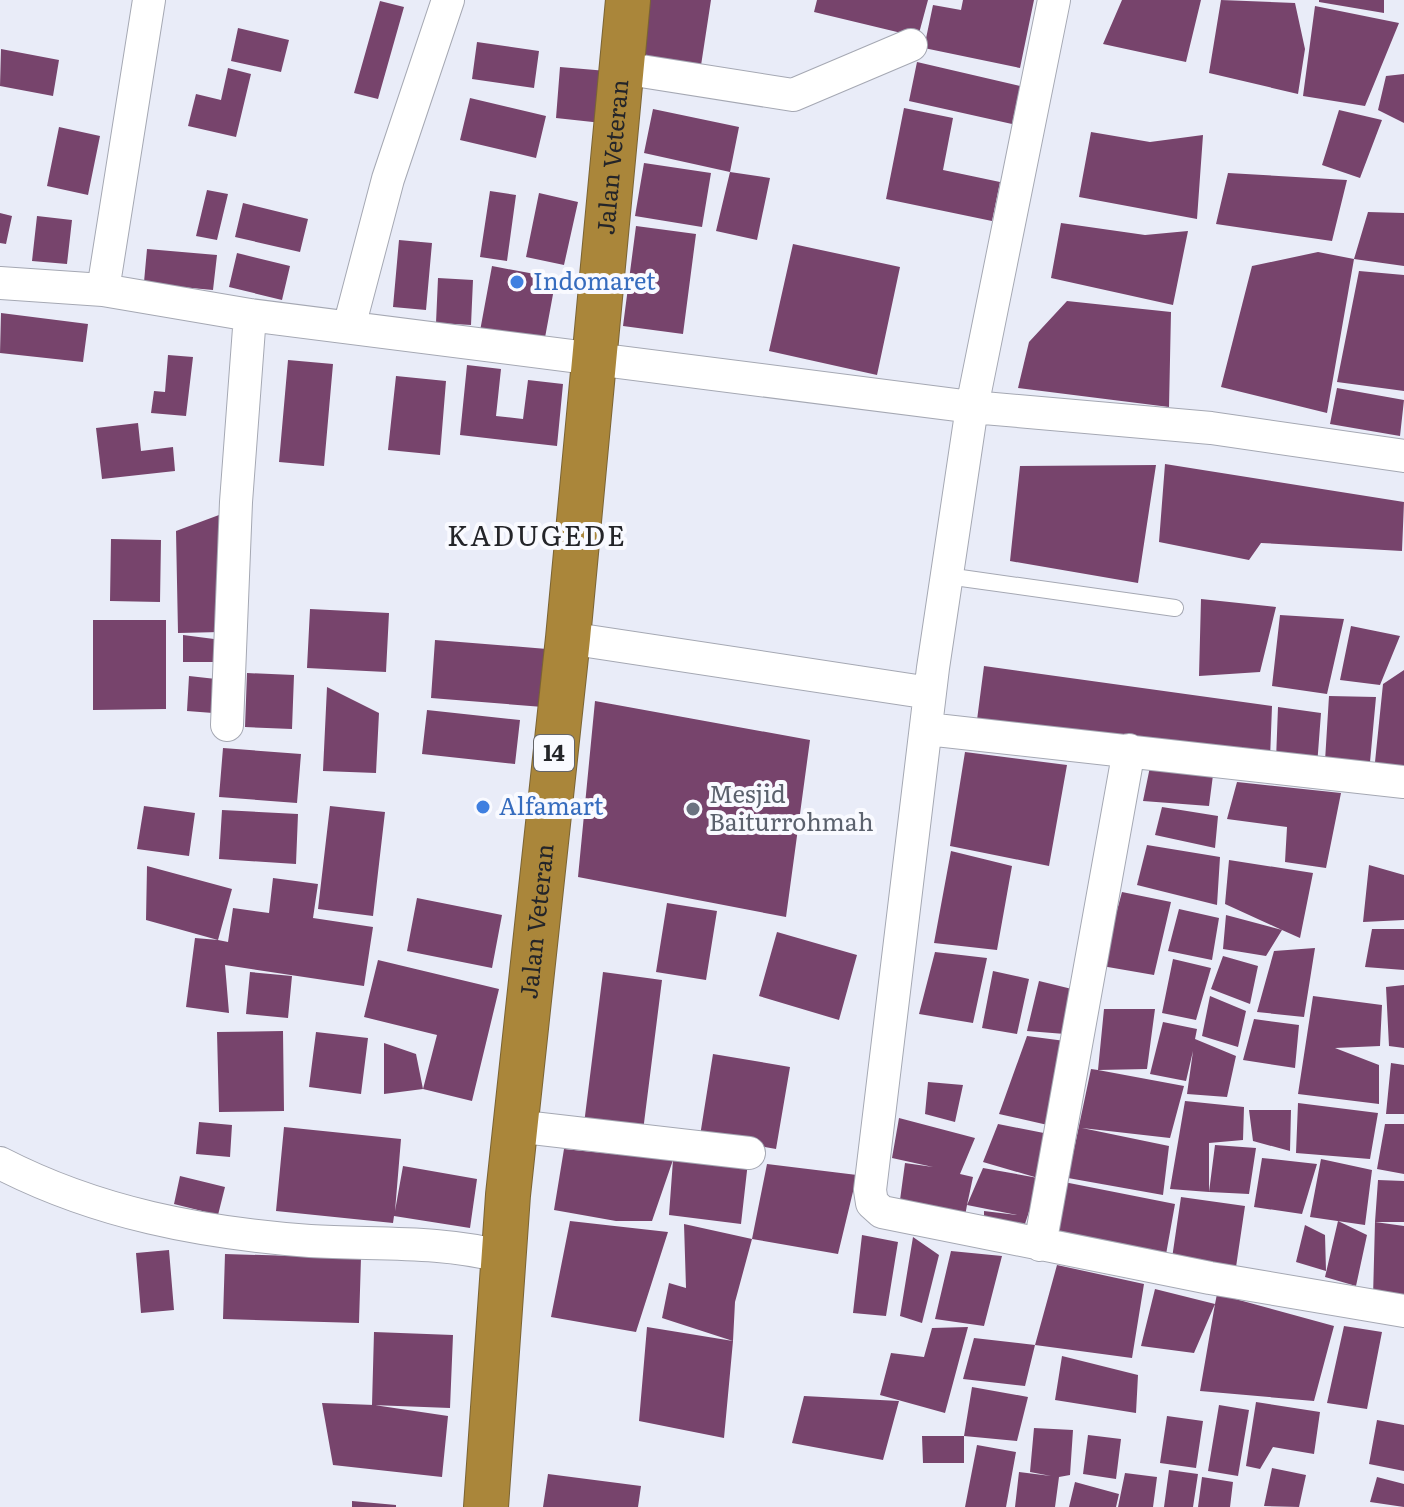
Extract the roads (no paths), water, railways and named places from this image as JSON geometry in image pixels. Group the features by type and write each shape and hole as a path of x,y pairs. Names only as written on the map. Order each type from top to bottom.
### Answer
{"highway":[{"name":"Jalan Veteran","path":"486,1507 515,1126 568,638 628,0"}],"street":[{"path":"103,290 149,0"},
{"path":"349,327 388,179 448,0"},
{"path":"1054,0 972,407 930,693 870,1190 872,1203 882,1212 1040,1245 1404,1311"},
{"path":"622,68 733,88 793,95 911,45"},
{"path":"0,283 103,290 250,315 972,407 1211,428 1404,456"},
{"path":"227,725 236,502 250,315"},
{"path":"568,638 930,693"},
{"path":"927,729 1404,782"},
{"path":"1040,1245 1129,750"},
{"path":"515,1126 749,1153"},
{"path":"0,1163 105,1208 147,1220 306,1240 472,1248 503,1257"}],"lane":[{"path":"947,576 1175,608"}],"place":[{"name":"Indomaret","path":"517,282"},
{"name":"Alfamart","path":"483,807"},
{"name":"Mesjid Baiturrohmah","path":"693,809"}],"district":[{"name":"KADUGEDE","path":"537,536"}]}
